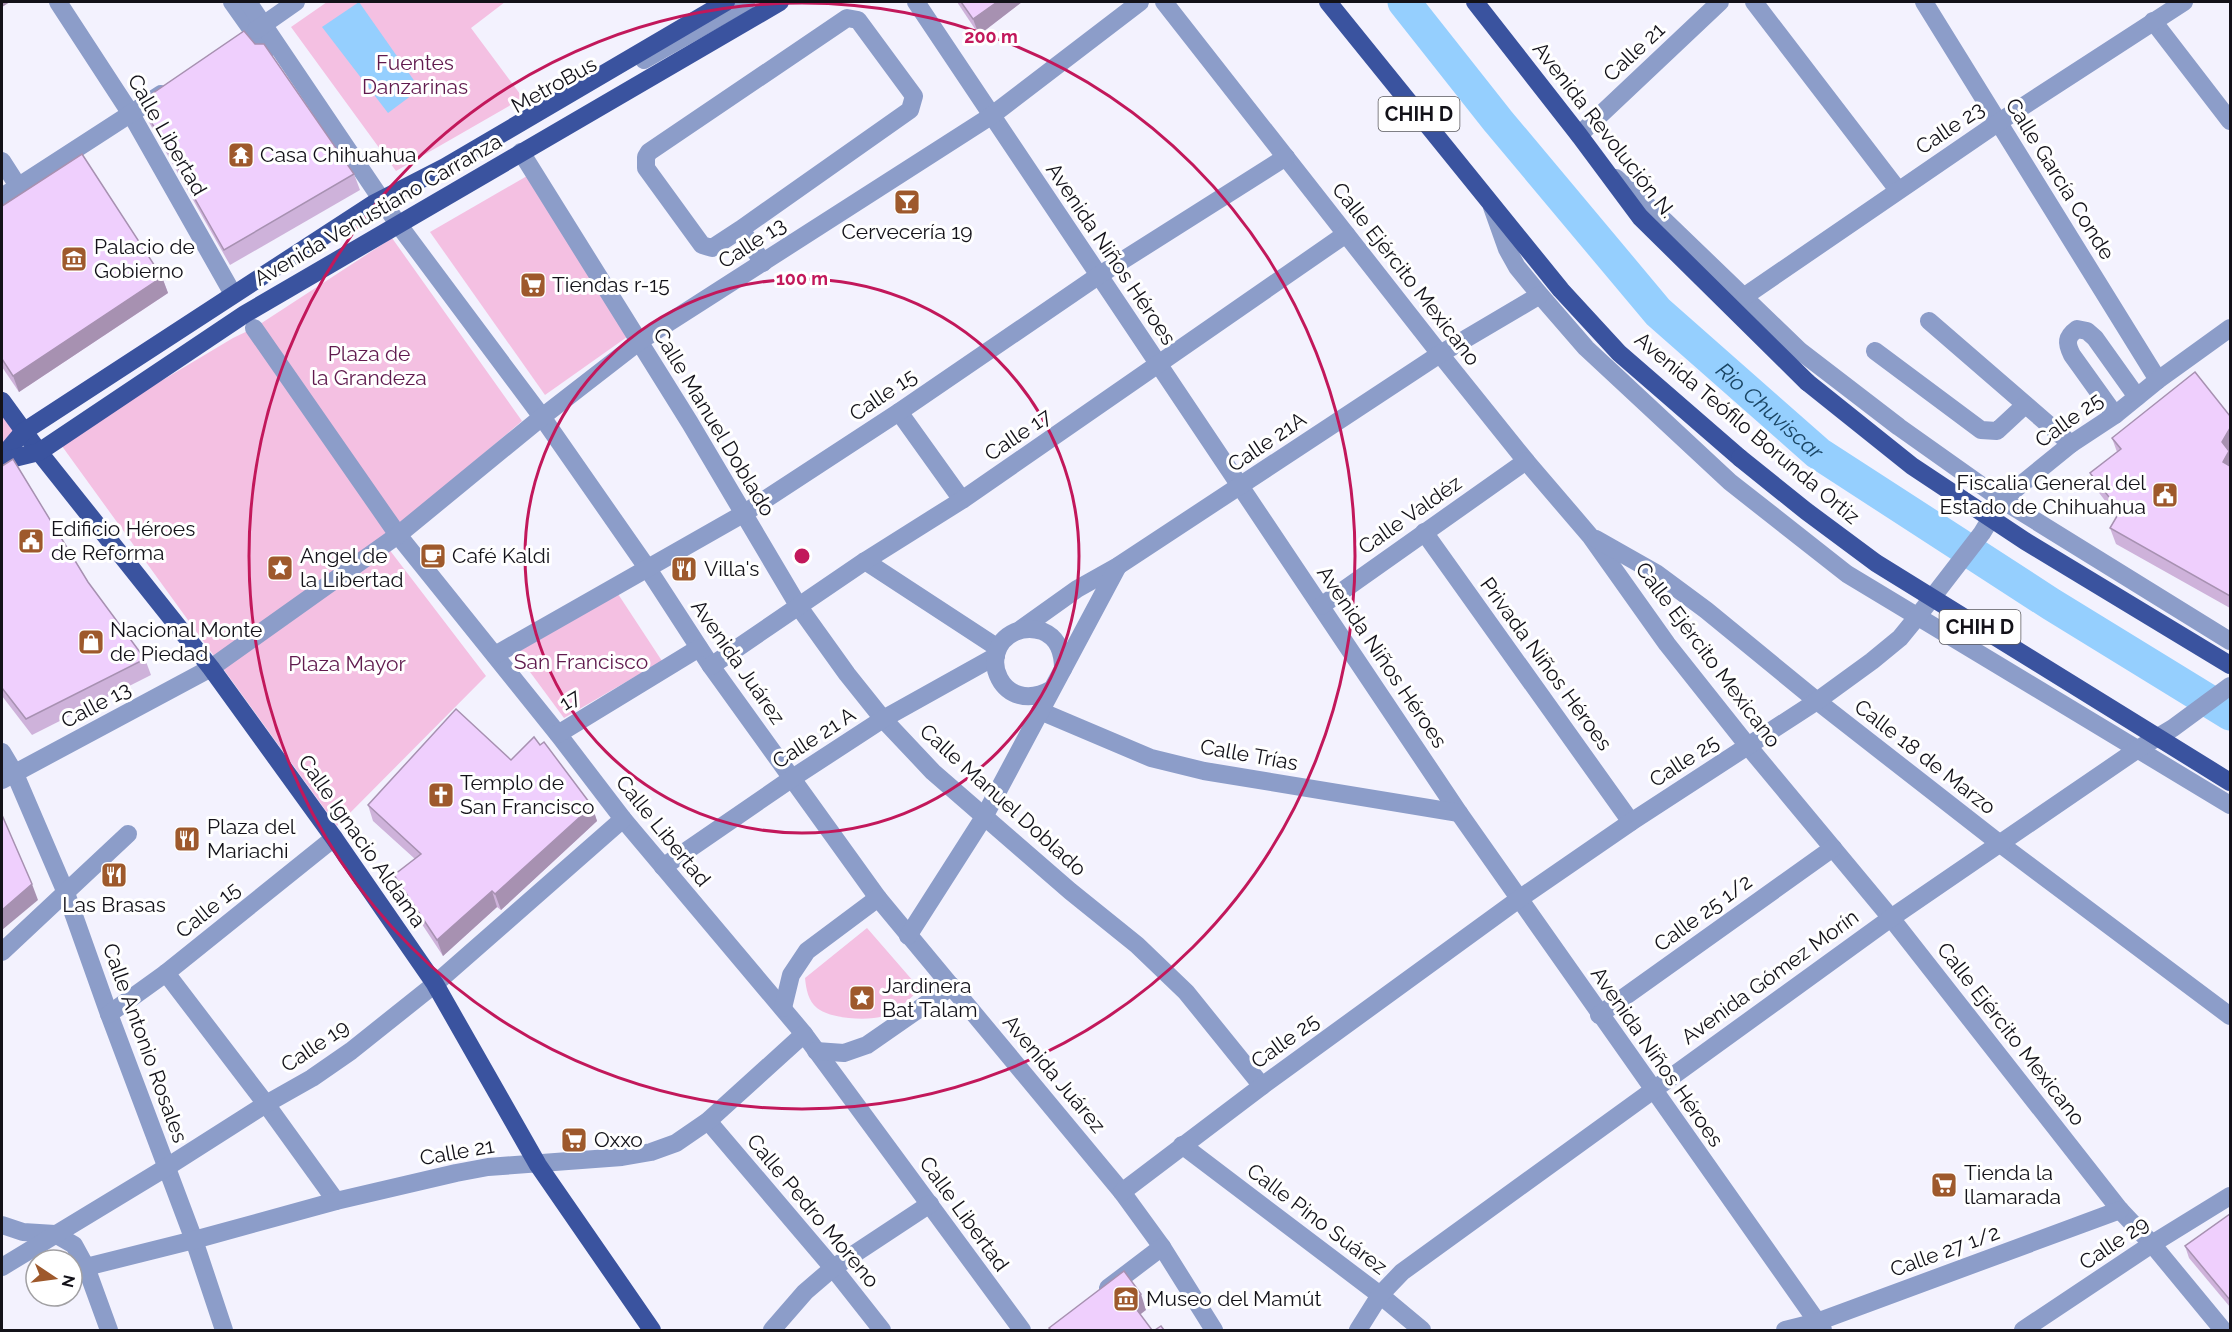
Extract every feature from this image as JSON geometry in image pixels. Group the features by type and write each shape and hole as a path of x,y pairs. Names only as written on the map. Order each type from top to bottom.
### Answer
{"main road":[{"name":"Avenida Venustiano Carranza","path":"2,459 23,432 382,199 455,161 726,2"},
{"name":"Avenida Venustiano Carranza","path":"2,459 39,452 245,314 780,2"},
{"name":"Avenida Teófilo Borunda Ortiz","path":"1328,2 1561,290 1619,353 1740,458 1806,512 1876,563 2230,782"},
{"name":"Avenida Revolución N.","path":"1483,5 1640,217 1807,382 1912,466 2025,541 2230,665"},
{"name":"Calle Ignacio Aldama","path":"2,401 23,432 211,668 334,838 435,984 538,1165 646,1329"}],"street":[{"name":"Calle Libertad","path":"58,2 131,114 233,294"},
{"path":"232,2 259,28"},
{"name":"Avenida Juárez","path":"248,2 259,28 398,224 542,417 648,569 711,666 791,779 908,936 1122,1192 1162,1247 1214,1330"},
{"path":"235,44 296,2"},
{"name":"MetroBus","path":"382,199 395,199 588,93 746,2"},
{"name":"Avenida Niños Héroes","path":"916,2 1459,813 1820,1326"},
{"name":"Calle 13","path":"8,777 211,668 398,535 542,417 640,341 991,116 1140,2"},
{"name":"Calle Ejército Mexicano","path":"1164,2 1440,354 1591,537 1667,644 1748,746 1892,918 2120,1210 2152,1244 2223,1330"},
{"name":"Calle 21","path":"1579,135 1720,2"},
{"path":"1754,2 1898,190"},
{"name":"Calle García Conde","path":"1924,2 2158,380"},
{"name":"Calle 23","path":"1745,296 1999,122 2184,2"},
{"path":"847,18 858,20 914,96 910,110 741,229 712,248 702,245 646,168 646,157 650,152 847,18"},
{"path":"2153,21 2230,121"},
{"path":"2,197 178,82"},
{"name":"Calle Manuel Doblado","path":"521,152 640,341 799,607 847,674 883,719 933,772 1137,945 1186,992 1262,1086"},
{"name":"Calle 15","path":"495,655 743,514 899,412 1098,276 1286,158"},
{"path":"2,161 18,186"},
{"path":"1607,171 1665,221 1800,351 1899,427 2002,500 2230,641"},
{"path":"1490,203 1507,249 1517,267 1540,295 1586,348 1730,482 1847,574 2230,805"},
{"path":"741,229 763,263"},
{"name":"Calle 17","path":"711,666 865,561 962,500 1346,234"},
{"name":"Calle 21A","path":"1021,629 1077,589 1118,566 1440,354 1540,295"},
{"path":"1929,321 2071,444"},
{"name":"Calle Libertad","path":"254,328 398,535 558,734 622,819 804,1034 1022,1330"},
{"name":"Calle 25","path":"1122,1192 1182,1145 1519,899 1631,822 1817,701 1900,638 1943,585 1982,532 2002,500 2071,444 2115,416 2158,380 2230,328"},
{"path":"2115,416 2072,355 2067,344 2070,334 2077,329 2086,331 2096,338 2137,397"},
{"path":"1875,351 1981,430 1997,431 2025,405"},
{"path":"899,412 962,500"},
{"name":"Calle Valdéz","path":"1321,606 1526,461"},
{"name":"Privada Niños Héroes","path":"1424,532 1631,822"},
{"name":"Calle 18 de Marzo","path":"1591,537 1656,573 1706,610 1817,701 1999,843 2230,1016"},
{"path":"865,561 997,652"},
{"path":"908,936 984,817 1118,566"},
{"path":"1052,688 1041,695 1029,697 1018,695 1007,689 999,680 996,668 997,652 1004,639 1021,629 1035,628 1047,633 1057,643 1063,655 1063,669"},
{"name":"17","path":"558,734 699,648"},
{"name":"Calle 21 A","path":"663,867 883,719 997,652"},
{"name":"Avenida Gómez Morín","path":"1358,1330 1380,1295 1402,1272 1892,918 2138,749 2173,728 2230,686"},
{"name":"Calle Trías","path":"1040,711 1151,758 1204,771 1459,813"},
{"name":"Calle Antonio Rosales","path":"2,752 8,777 66,893 194,1240 224,1330"},
{"name":"Calle 19","path":"2,1267 312,1078 351,1051 435,984 622,819"},
{"path":"2,952 128,834"},
{"name":"Calle 15","path":"109,1014 166,974 334,838"},
{"name":"Calle 25 1/2","path":"1599,1015 1833,848"},
{"path":"783,1008 791,975 807,951 878,898"},
{"path":"166,974 267,1104 336,1201"},
{"path":"816,1051 844,1053 867,1045 952,986"},
{"name":"Calle 21","path":"86,1267 336,1201 456,1173 488,1167 538,1165 651,1152 676,1143 708,1121 804,1034"},
{"name":"Calle Pedro Moreno","path":"708,1121 833,1268 882,1330"},
{"name":"Calle Pino Suárez","path":"1182,1145 1380,1295 1422,1330"},
{"name":"Calle 29","path":"2023,1330 2152,1244 2230,1196"},
{"path":"772,1330 806,1292 833,1268 930,1204"},
{"name":"Calle 27 1/2","path":"1785,1330 1820,1326 2120,1210"},
{"path":"2,1225 23,1232 55,1234 74,1245 86,1267 109,1330"},
{"path":"1097,1296 1162,1247"}],"green space":[{"name":"Fuentes Danzarinas","path":"327,2 505,2 471,28 523,98 396,171 291,27"},
{"path":"527,176 627,337 545,395 430,232"},
{"name":"Plaza Mayor","path":"392,238 522,421 382,540 486,676 337,826 59,442 233,338 254,328"},
{"path":"2,401 23,432 2,457"},
{"name":"San Francisco","path":"618,594 662,661 564,718 516,653"},
{"path":"867,928 920,989 899,1007 879,1017 851,1018 823,1012 811,1002 805,978"}],"water":[{"name":"Fuentes Danzarinas","path":"359,2 420,89 388,113 322,27"}],"building":[{"path":"961,2 997,2 973,19"},
{"path":"244,31 255,44 264,44 354,174 224,250 140,102"},
{"name":"Palacio de Gobierno","path":"82,154 162,277 13,376 2,359 2,206"},
{"name":"Fiscalia General del Estado de Chihuahua","path":"2195,372 2230,416 2230,428 2222,442 2229,451 2223,462 2230,466 2230,596 2110,528 2120,511 2090,473 2121,449 2112,438"},
{"path":"13,459 88,582 145,659 26,719 2,688 2,466"},
{"path":"456,709 511,760 534,737 540,745 544,742 592,806 495,894 492,891 437,940 394,875 421,854 368,805"},
{"path":"2,815 32,884 2,910"},
{"path":"2230,1214 2230,1300 2185,1246"},
{"path":"1124,1271 1141,1294 1131,1302 1152,1330 1051,1330 1049,1328"}],"waterway":[{"name":"Rio Chuviscar","path":"1404,2 1498,121 1658,312 1818,453 2051,604 2230,714"}],"place":[{"name":"Casa Chihuahua","path":"241,155"},
{"name":"Cervecería 19","path":"907,202"},
{"name":"Palacio de Gobierno","path":"74,259"},
{"name":"Tiendas r-15","path":"533,285"},
{"name":"Fiscalia General del Estado de Chihuahua","path":"2165,495"},
{"name":"Edificio Héroes de Reforma","path":"31,541"},
{"name":"Café Kaldi","path":"433,556"},
{"name":"Angel de la Libertad","path":"280,568"},
{"name":"Villa's","path":"684,569"},
{"name":"Nacional Monte de Piedad","path":"91,642"},
{"name":"Templo de San Francisco","path":"441,795"},
{"name":"Plaza del Mariachi","path":"187,839"},
{"name":"Las Brasas","path":"114,875"},
{"name":"Jardinera Bat Talam","path":"862,998"},
{"name":"Oxxo","path":"574,1140"},
{"name":"Tienda la llamarada","path":"1944,1185"},
{"name":"Museo del Mamút","path":"1126,1299"}],"park label":[{"name":"Plaza de la Grandeza","path":"369,366"}]}
